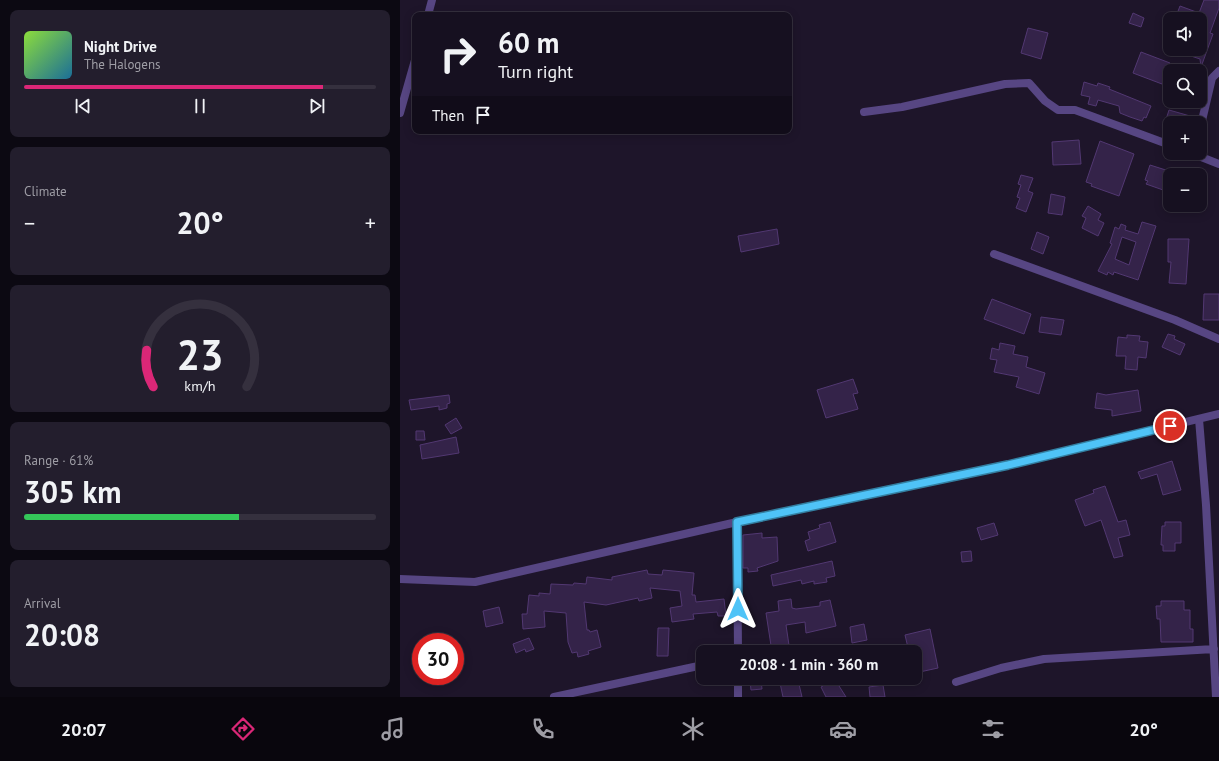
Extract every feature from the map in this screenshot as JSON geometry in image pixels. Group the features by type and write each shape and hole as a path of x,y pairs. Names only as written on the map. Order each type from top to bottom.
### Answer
{"street":[{"path":"429,12 432,0"},
{"path":"400,113 412,71"},
{"path":"1203,116 1212,78 1219,71"},
{"path":"864,112 902,107 1005,84 1029,83 1045,101 1058,110 1075,110 1163,142"},
{"path":"1207,159 1219,164"},
{"path":"994,254 1175,320 1219,339"},
{"path":"400,579 475,582 737,522 1008,465 1219,414"},
{"path":"1199,419 1216,697"},
{"path":"737,522 738,645"},
{"path":"956,682 1001,668 1044,659 1214,649"},
{"path":"554,697 696,667"},
{"path":"738,685 738,697"}],"building":[{"path":"1204,0 1219,0 1219,8 1210,33 1213,34 1207,50 1207,12 1199,12"},
{"path":"1180,6 1196,12 1178,12"},
{"path":"1133,13 1144,18 1141,27 1129,23"},
{"path":"1028,28 1048,33 1041,59 1021,53"},
{"path":"1141,52 1170,63 1163,64 1162,84 1133,73"},
{"path":"1191,56 1205,56 1202,64 1201,64 1200,59"},
{"path":"1084,82 1097,86 1098,83 1110,87 1109,89 1151,106 1146,118 1144,117 1142,121 1130,117 1120,113 1119,106 1098,100 1096,106 1088,104 1090,97 1081,95"},
{"path":"1169,110 1190,116 1167,116"},
{"path":"1079,140 1081,164 1053,165 1052,142"},
{"path":"1100,141 1134,154 1119,196 1091,186 1092,184 1086,182"},
{"path":"1150,165 1163,169 1163,190 1146,184 1148,181 1145,180"},
{"path":"1021,175 1033,178 1028,191 1033,193 1026,212 1016,208 1020,198 1017,197 1021,185 1018,184"},
{"path":"1051,194 1065,197 1062,215 1048,213"},
{"path":"1088,206 1101,214 1098,220 1104,223 1098,236 1082,228 1086,218 1082,216"},
{"path":"1142,222 1156,226 1138,280 1114,272 1113,275 1108,272 1107,275 1098,271 1112,244 1110,243 1115,227 1119,229 1121,224 1126,226 1125,230 1138,234","holes":["1122,237 1136,242 1129,265 1115,259"]},
{"path":"777,229 779,244 741,252 738,236"},
{"path":"1037,232 1049,237 1043,254 1031,249"},
{"path":"1168,239 1189,239 1186,284 1169,283 1171,262 1168,262"},
{"path":"1204,294 1219,294 1219,320 1203,320"},
{"path":"992,299 1031,314 1024,334 984,319"},
{"path":"1041,317 1064,320 1061,335 1039,332"},
{"path":"1168,334 1175,336 1174,339 1185,344 1180,355 1162,347"},
{"path":"1127,335 1140,336 1139,341 1148,342 1146,358 1138,357 1137,370 1125,369 1126,356 1116,356 1118,337 1127,338"},
{"path":"1000,343 1015,346 1013,354 1028,357 1026,367 1045,373 1039,394 1016,387 1019,377 994,372 997,360 990,359 992,348 999,350"},
{"path":"853,379 858,393 853,394 858,409 826,418 817,390"},
{"path":"1138,390 1141,411 1112,416 1112,410 1095,408 1097,393 1106,395"},
{"path":"449,395 450,403 447,404 447,408 439,410 439,406 411,410 409,400"},
{"path":"456,418 462,428 451,434 445,425"},
{"path":"416,431 424,431 425,440 416,440"},
{"path":"456,437 459,453 422,459 420,445"},
{"path":"1172,461 1181,490 1163,495 1157,474 1141,479 1138,472"},
{"path":"1105,486 1118,522 1126,520 1130,535 1118,538 1123,556 1114,558 1101,520 1085,526 1075,500 1094,493 1093,490"},
{"path":"830,522 836,542 808,551 805,541 810,539 808,532 820,528 819,525"},
{"path":"1165,522 1181,522 1181,543 1175,543 1175,551 1163,551 1163,545 1161,545 1162,526 1165,526"},
{"path":"994,523 998,535 981,540 977,528"},
{"path":"762,533 762,538 777,537 778,561 757,568 758,571 748,572 748,568 743,568 743,535"},
{"path":"971,551 972,561 962,562 961,552"},
{"path":"832,561 835,576 826,578 827,582 814,584 814,581 802,584 801,580 773,586 771,575"},
{"path":"647,570 648,574 662,575 663,570 694,573 692,595 695,595 696,602 724,599 726,616 718,616 717,612 693,614 694,619 672,622 670,608 682,606 680,591 650,588 652,598 639,601 638,598 606,605 584,602 587,630 590,632 597,630 601,647 588,651 589,654 578,657 577,652 572,653 568,642 566,613 544,611 545,627 523,629 522,614 527,614 529,595 539,596 539,593 550,594 551,584 586,584 587,577 612,580 612,577"},
{"path":"791,599 792,608 796,609 820,606 820,602 830,600 836,626 806,633 805,622 786,625 789,645 771,645 766,613 779,611 778,601"},
{"path":"1161,601 1184,601 1184,610 1190,610 1190,629 1193,629 1193,642 1161,642 1160,619 1157,619 1156,606 1161,606"},
{"path":"499,607 503,623 486,627 483,611"},
{"path":"864,624 867,640 852,643 850,627"},
{"path":"658,628 669,628 668,656 657,656"},
{"path":"930,629 938,668 922,671 922,645 907,645 905,635"},
{"path":"529,638 534,649 526,652 525,649 516,653 513,644"},
{"path":"750,685 762,685 762,689 751,690"},
{"path":"780,685 799,685 802,697 783,697"},
{"path":"838,685 846,697 826,697 821,687"},
{"path":"883,685 885,697 870,697 869,687"}],"route":[{"path":"738,609 737,522 1008,465 1170,426"}]}
